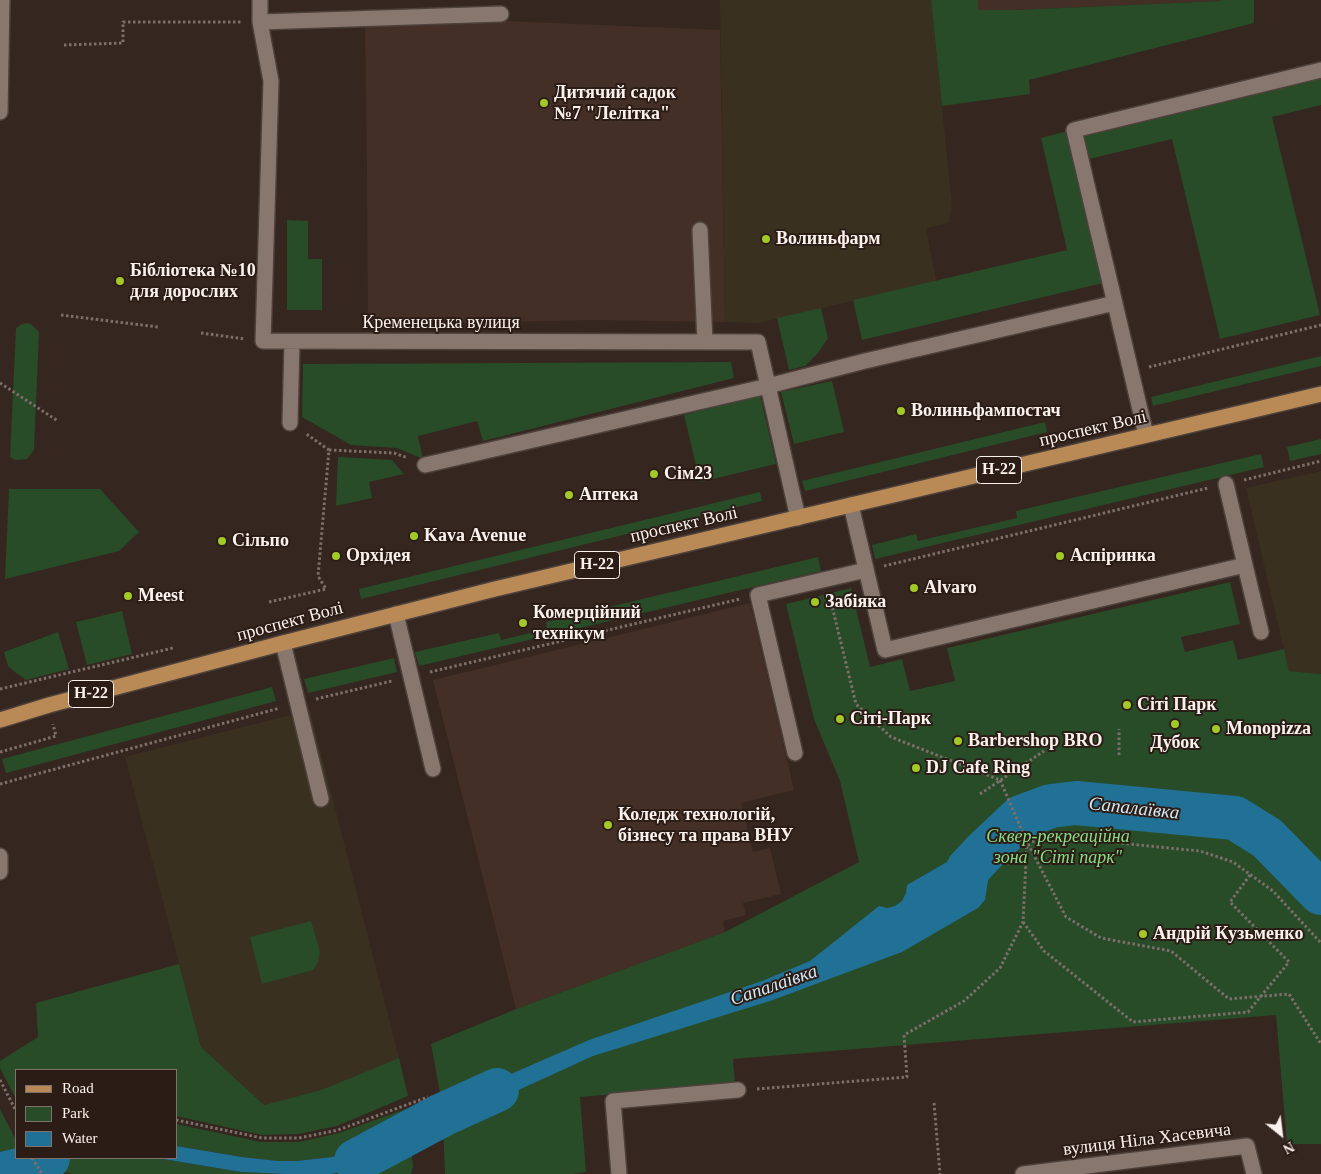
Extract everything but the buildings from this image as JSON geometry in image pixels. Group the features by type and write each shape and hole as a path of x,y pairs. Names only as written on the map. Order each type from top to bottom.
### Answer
{"main road":[{"name":"проспект Волі","path":"0,720 48,705 505,586 1321,394"}],"street":[{"path":"0,112 2,0"},
{"path":"260,0 260,22 271,81 263,341"},
{"path":"260,22 501,14"},
{"path":"1146,435 1074,130 1321,70"},
{"path":"700,230 705,342"},
{"path":"424,465 768,386 865,361 1115,303"},
{"name":"Кременецька вулиця","path":"263,341 758,342 798,518"},
{"path":"290,423 292,342"},
{"path":"1226,484 1261,632"},
{"path":"851,506 885,650 1246,565"},
{"path":"795,753 758,595 866,570"},
{"path":"396,614 433,769"},
{"path":"283,643 322,799"},
{"path":"0,856 0,872"},
{"path":"619,1174 612,1100 738,1090"},
{"name":"вулиця Ніла Хасевича","path":"1024,1174 1247,1146 1254,1174"}],"path":[{"path":"64,45 123,43 123,22 260,22"},
{"path":"61,315 158,327"},
{"path":"1131,371 1321,325"},
{"path":"201,333 263,341"},
{"path":"0,383 58,421"},
{"path":"290,423 329,450 394,453 424,465"},
{"path":"269,602 326,589 318,576 329,450"},
{"path":"866,570 1321,461"},
{"path":"826,580 856,704 891,737 1000,780 1027,842 1066,918 1101,938 1171,950 1230,998 1289,994 1321,1044"},
{"path":"0,784 298,703 758,595"},
{"path":"0,689 173,648"},
{"path":"1118,755 1119,729"},
{"path":"980,794 1044,751"},
{"path":"1027,842 1069,838 1200,851 1233,862 1273,891 1321,942"},
{"path":"769,1088 907,1076 904,1035 964,1001 1000,968 1023,922 1027,842"},
{"path":"1023,922 1044,951 1133,1022 1248,1012 1289,962 1230,902 1250,875"},
{"path":"0,1080 15,1109"},
{"path":"178,1120 262,1138 299,1138 338,1130 428,1097"},
{"path":"934,1103 940,1174"},
{"path":"33,1159 42,1174"}],"shaded area":[{"path":"720,0 931,0 952,205 949,223 926,228 936,281 759,323 725,322"},
{"path":"978,0 1222,0 1016,10 978,10"},
{"name":"Дитячий садок №7 \"Лелітка\"","path":"506,21 720,30 725,322 592,320 368,325 365,25"},
{"path":"1321,471 1321,674 1289,671 1246,488"},
{"name":"Коледж технологій, бізнесу та права ВНУ","path":"750,603 794,790 741,803 753,852 770,848 781,894 743,903 746,915 723,921 725,932 516,1009 433,680"},
{"path":"310,710 399,1058 321,1090 264,1105 201,1047 125,757"}],"green space":[{"path":"931,0 978,0 978,10 1016,10 1254,0 1254,23 1029,80 1030,94 942,106"},
{"path":"1321,77 1321,105 1272,117 1320,315 1220,339 1172,139 1089,159 1083,135"},
{"path":"1068,131 1103,283 862,340 853,300 1067,250 1041,138"},
{"path":"287,220 308,221 308,259 322,259 322,310 287,310"},
{"path":"821,308 828,338 818,353 805,366 789,370 777,318"},
{"path":"27,323 39,332 34,450 27,459 15,460 10,457 16,328"},
{"path":"1321,356 1321,366 1153,406 1151,397"},
{"path":"731,362 734,378 483,441 477,421 418,436 423,459 397,448 351,445 302,417 303,364"},
{"path":"832,381 844,432 794,444 781,392"},
{"path":"760,395 776,464 700,482 684,415"},
{"path":"1045,422 1047,432 805,491 802,481"},
{"path":"1321,439 1321,454 1290,461 1287,447"},
{"path":"1261,454 1264,467 875,559 872,545 916,534 918,541 1017,518 1016,511"},
{"path":"338,457 392,460 404,474 369,482 372,498 336,506"},
{"path":"9,489 100,489 139,532 119,551 5,579"},
{"path":"760,492 762,501 361,599 359,589"},
{"path":"818,557 821,571 419,666 415,652 499,633 501,640 547,629 546,622"},
{"name":"Сквер-рекреаційна зона \"Сіті парк\"","path":"1230,582 1240,624 1181,637 1185,652 1233,640 1238,660 1284,649 1289,671 1321,674 1321,1144 1287,1144 1276,1015 733,1059 735,1084 580,1097 586,1172 573,1174 445,1174 442,1104 431,1044 516,1009 725,932 859,862 840,781 814,719 786,604 851,588 870,667 902,659 910,691 955,681 947,648"},
{"path":"122,611 132,654 87,665 76,622"},
{"path":"58,632 69,669 26,680 8,666 4,652"},
{"path":"394,658 397,672 308,693 304,679"},
{"path":"272,687 276,701 6,773 2,759"},
{"path":"311,921 320,952 318,962 313,970 262,984 250,937"},
{"path":"179,964 201,1047 264,1105 321,1090 399,1058 408,1096 337,1126 298,1134 262,1135 178,1116 178,1069 15,1069 15,1097 0,1068 0,1061 38,1037 36,1003"},
{"path":"408,1108 410,1125 369,1148 350,1155 296,1161 277,1161 178,1146 178,1124 261,1142 299,1142 339,1133"},
{"path":"0,1109 15,1138 15,1159 28,1159 36,1174 0,1174"},
{"path":"411,1146 413,1167 411,1174 332,1174 357,1168"},
{"path":"64,1159 163,1159 241,1172 284,1174 73,1174 62,1172 47,1174 44,1169"}],"water":[{"path":"1009,820 1013,829 993,848 985,900 978,908 902,952 770,1001 593,1056 442,1125 442,1104 589,1040 762,981 810,961 879,906 887,908 895,906 902,901 907,885 980,843"},
{"path":"410,1125 411,1146 357,1168 332,1174 241,1172 163,1159 178,1159 178,1146 278,1161 350,1155 369,1148"},
{"path":"39,1159 64,1159 44,1169"}],"waterway":[{"name":"Сапалаївка","path":"968,869 1021,817 1051,806 1076,803 1235,818 1267,838 1321,893"},
{"name":"Сапалаївка","path":"356,1161 442,1115 497,1090"},
{"name":"Сапалаївка","path":"3,1174 28,1168 46,1159"}],"place":[{"name":"Дитячий садок №7 \"Лелітка\"","path":"544,103"},
{"name":"Волиньфарм","path":"766,239"},
{"name":"Бібліотека №10 для дорослих","path":"120,281"},
{"name":"Волиньфампостач","path":"901,411"},
{"name":"Сім23","path":"654,474"},
{"name":"Аптека","path":"569,495"},
{"name":"Kava Avenue","path":"414,536"},
{"name":"Сільпо","path":"222,541"},
{"name":"Орхідея","path":"336,556"},
{"name":"Аспіринка","path":"1060,556"},
{"name":"Alvaro","path":"914,588"},
{"name":"Meest","path":"128,596"},
{"name":"Забіяка","path":"815,602"},
{"name":"Комерційний технікум","path":"523,623"},
{"name":"Сіті Парк","path":"1127,705"},
{"name":"Сіті-Парк","path":"840,719"},
{"name":"Дубок","path":"1175,724"},
{"name":"Monopizza","path":"1216,729"},
{"name":"Barbershop BRO","path":"958,741"},
{"name":"DJ Cafe Ring","path":"916,768"},
{"name":"Коледж технологій, бізнесу та права ВНУ","path":"608,825"},
{"name":"Андрій Кузьменко","path":"1143,934"}]}
